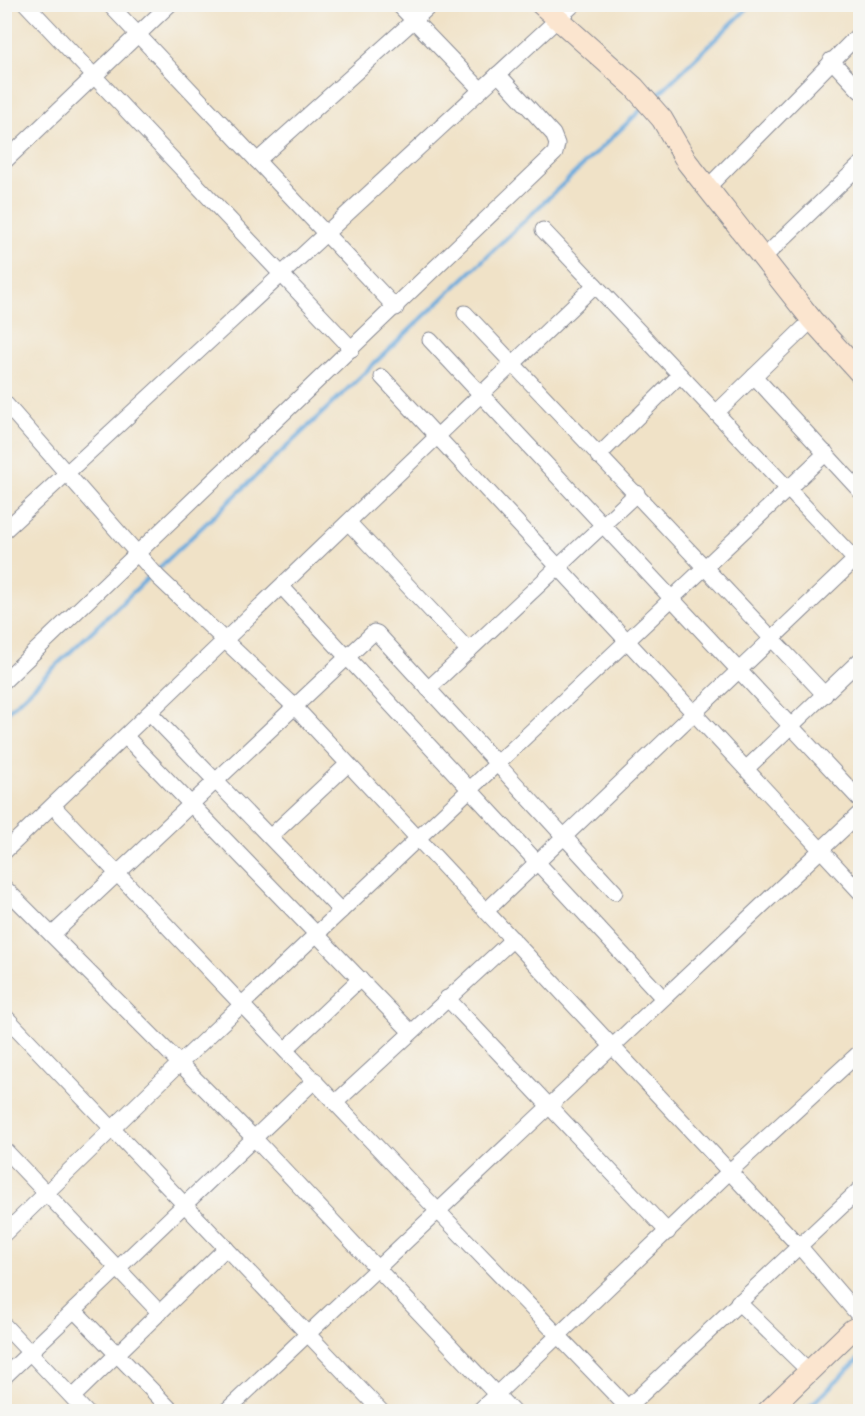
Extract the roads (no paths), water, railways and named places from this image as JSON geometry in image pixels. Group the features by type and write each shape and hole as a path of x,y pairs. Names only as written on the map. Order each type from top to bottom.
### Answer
{"street":[{"path":"27,4 352,349"},
{"path":"109,4 396,308"},
{"path":"4,162 170,4"},
{"path":"398,4 481,90"},
{"path":"257,161 432,4"},
{"path":"542,4 634,87 662,119 687,162 707,188 812,320 861,373"},
{"path":"4,531 283,276 574,4"},
{"path":"707,188 831,60 861,33"},
{"path":"831,60 861,91"},
{"path":"4,681 396,308 555,153 557,144 553,134 498,74"},
{"path":"763,258 861,165"},
{"path":"486,911 739,670 859,560 789,490 543,230"},
{"path":"4,852 151,714 595,285"},
{"path":"465,313 825,695"},
{"path":"716,413 812,320"},
{"path":"430,340 861,800"},
{"path":"598,456 680,375"},
{"path":"754,376 861,491"},
{"path":"382,377 861,892"},
{"path":"4,402 165,584 227,640 294,706 800,1246 858,1327 767,1412"},
{"path":"4,1234 341,910 826,453"},
{"path":"428,689 637,493"},
{"path":"349,523 469,651"},
{"path":"282,587 663,998"},
{"path":"52,935 346,656 370,634 377,633 615,892"},
{"path":"746,769 861,660"},
{"path":"151,714 341,910"},
{"path":"126,737 410,1031"},
{"path":"270,837 348,764"},
{"path":"54,807 625,1409 861,1189"},
{"path":"225,1412 861,813"},
{"path":"4,887 253,1137 513,1412"},
{"path":"336,1102 410,1031 513,939"},
{"path":"286,1049 360,979"},
{"path":"447,998 668,1232"},
{"path":"4,1015 185,1203 377,1410"},
{"path":"478,1412 729,1172 861,1052"},
{"path":"4,1377 315,1080"},
{"path":"4,1149 160,1313"},
{"path":"73,1397 226,1248"},
{"path":"738,1302 809,1371"},
{"path":"74,1310 173,1412"},
{"path":"4,1325 86,1412"}],"waterway":[{"path":"653,99 752,4"},
{"path":"157,570 643,108"},
{"path":"4,715 151,575"},
{"path":"804,1412 860,1358"}]}
